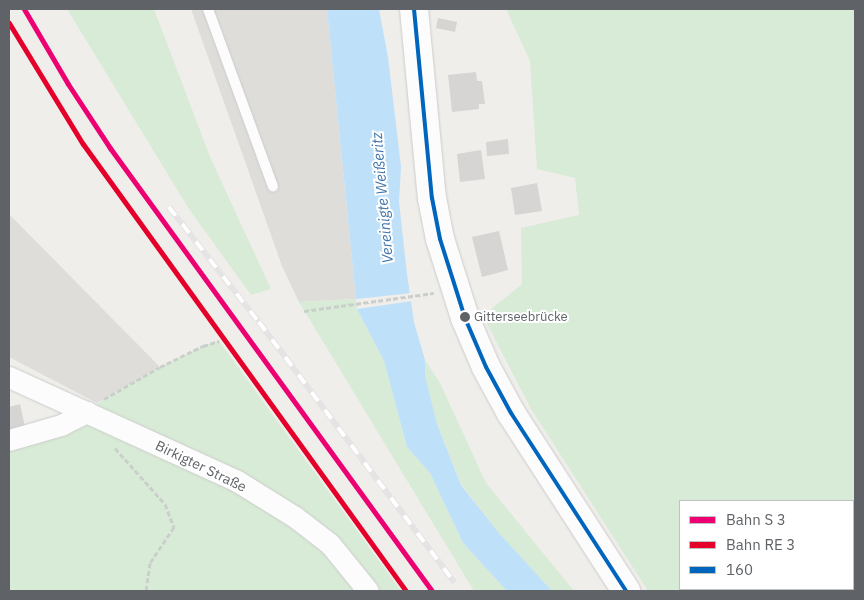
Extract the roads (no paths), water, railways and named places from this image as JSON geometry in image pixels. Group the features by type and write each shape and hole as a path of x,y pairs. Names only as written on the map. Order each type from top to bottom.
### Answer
{"main road":[{"path":"414,9 432,198 440,239 456,296 486,367 511,413 626,591"}],"street":[{"name":"Birkigter Straße","path":"9,377 237,481 295,517 330,544 368,591"},
{"path":"9,440 61,425 87,412"}],"lane":[{"path":"208,9 273,187"}],"water":[{"name":"Vereinigte Weißeritz","path":"327,9 379,9 388,57 401,167 399,202 407,274 414,322 425,360 425,375 437,424 461,485 499,533 552,591 507,591 463,543 430,473 407,447 384,361 357,309"}],"railway":[{"path":"169,207 259,322 455,583"}],"place":[{"name":"Gitterseebrücke","path":"465,317"}]}
